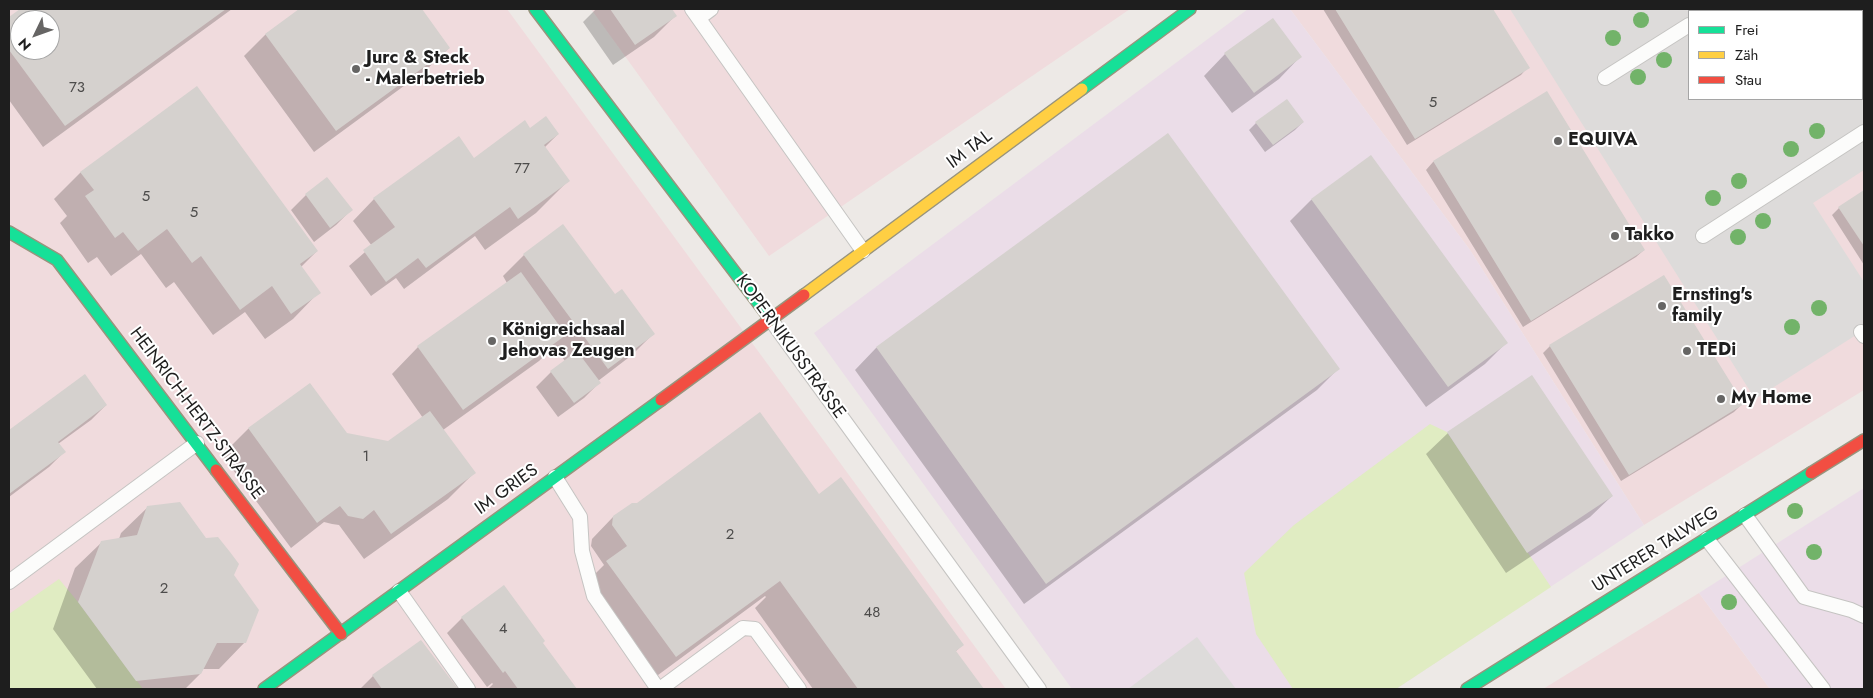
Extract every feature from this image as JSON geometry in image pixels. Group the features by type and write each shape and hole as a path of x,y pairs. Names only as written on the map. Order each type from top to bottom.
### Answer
{"street":[{"name":"KOPERNIKUSSTRASSE","path":"535,9 771,320"},
{"name":"IM TAL","path":"771,320 1190,9"},
{"name":"HEINRICH-HERTZ-STRASSE","path":"9,232 57,260 341,634"},
{"name":"IM GRIES","path":"264,689 771,320"},
{"name":"UNTERER TALWEG","path":"1467,689 1864,440"}],"lane":[{"path":"711,9 696,13 863,252"},
{"path":"1605,78 1688,26"},
{"path":"1703,236 1864,132"},
{"name":"KOPERNIKUSSTRASSE","path":"771,320 1039,689"},
{"path":"9,582 197,443"},
{"path":"555,478 580,517 582,551 594,596 659,689 743,628 755,629 799,689"},
{"path":"1745,515 1804,597 1851,610 1864,616"},
{"path":"1707,539 1823,689"},
{"path":"399,591 468,689"}],"shaded area":[{"path":"9,9 507,9 1006,689 9,689"},
{"path":"591,9 1130,9 769,256"},
{"path":"1248,9 1290,9 1470,250 1644,525 1396,689 1072,689 814,333"},
{"path":"1290,9 1864,9 1864,390 1644,525 1470,250"},
{"path":"1510,9 1864,9 1864,170 1813,203 1864,282 1864,330 1755,399"},
{"path":"1864,488 1864,689 1770,689 1699,593"},
{"path":"1699,593 1770,689 1543,689"},
{"path":"1197,637 1236,689 1128,689"}],"green space":[{"path":"1430,424 1447,432 1551,587 1396,689 1293,689 1256,634 1244,573 1294,525"},
{"path":"59,579 143,689 9,689 9,614"}],"building":[{"path":"20,9 226,9 65,126 16,60 60,60 60,10 19,10"},
{"name":"Jurc & Steck - Malerbetrieb","path":"299,9 422,9 450,48 336,131 265,34"},
{"path":"610,9 672,9 677,16 635,45"},
{"path":"1335,9 1493,9 1530,68 1415,139"},
{"path":"10,16 10,51 9,17"},
{"path":"1273,18 1302,57 1254,93 1224,53"},
{"path":"197,86 318,251 300,264 321,293 291,314 272,286 240,310 201,256 192,263 167,229 138,251 123,232 115,238 85,196 94,190 80,172"},
{"path":"1547,91 1645,250 1531,321 1433,161"},
{"path":"1287,99 1304,122 1273,145 1255,122"},
{"path":"546,116 559,134 544,145 570,181 518,219 510,207 426,268 418,258 386,282 363,250 395,227 373,198 459,136 474,158 525,120 530,128"},
{"path":"1168,133 1340,369 1046,584 876,347"},
{"path":"1371,155 1508,343 1448,387 1311,199"},
{"path":"327,177 353,210 330,228 305,194"},
{"path":"1864,190 1864,246 1838,207"},
{"path":"563,224 615,294 622,289 655,334 608,369 523,254"},
{"name":"Königreichsaal Jehovas Zeugen","path":"521,272 566,335 463,410 417,346"},
{"path":"1664,275 1744,404 1629,475 1549,345"},
{"path":"577,351 601,383 574,403 550,371"},
{"path":"85,374 107,405 58,442 66,452 9,494 9,430"},
{"path":"1532,375 1613,496 1527,553 1447,432"},
{"path":"310,383 347,433 388,441 430,411 476,473 391,534 374,510 363,519 348,516 340,506 317,523 248,428"},
{"path":"760,412 819,494 841,477 964,645 956,651 984,689 858,689 780,581 676,657 606,561 627,546 612,525 613,516 632,503 637,503"},
{"path":"180,502 206,538 218,537 239,564 234,575 259,610 246,643 217,643 201,674 136,681 78,602 101,541 137,535 147,506"},
{"path":"504,585 577,689 518,689 505,671 503,673 461,617"},
{"path":"421,640 458,689 382,689 372,675"}],"traffic: fast":[{"path":"535,9 771,320"},
{"path":"1082,89 1190,9"},
{"path":"9,232 57,260 216,470"},
{"path":"264,689 661,400"},
{"path":"1467,689 1811,473"}],"traffic: slow":[{"path":"804,295 1082,89"}],"traffic: jam":[{"path":"661,400 804,295"},
{"path":"1811,473 1864,440"},
{"path":"216,470 341,634"}],"place":[{"name":"Jurc & Steck - Malerbetrieb","path":"356,69"},
{"name":"EQUIVA","path":"1558,141"},
{"name":"Takko","path":"1615,236"},
{"name":"Ernsting's family","path":"1662,306"},
{"name":"Königreichsaal Jehovas Zeugen","path":"492,341"},
{"name":"TEDi","path":"1687,351"},
{"name":"My Home","path":"1721,399"}]}
